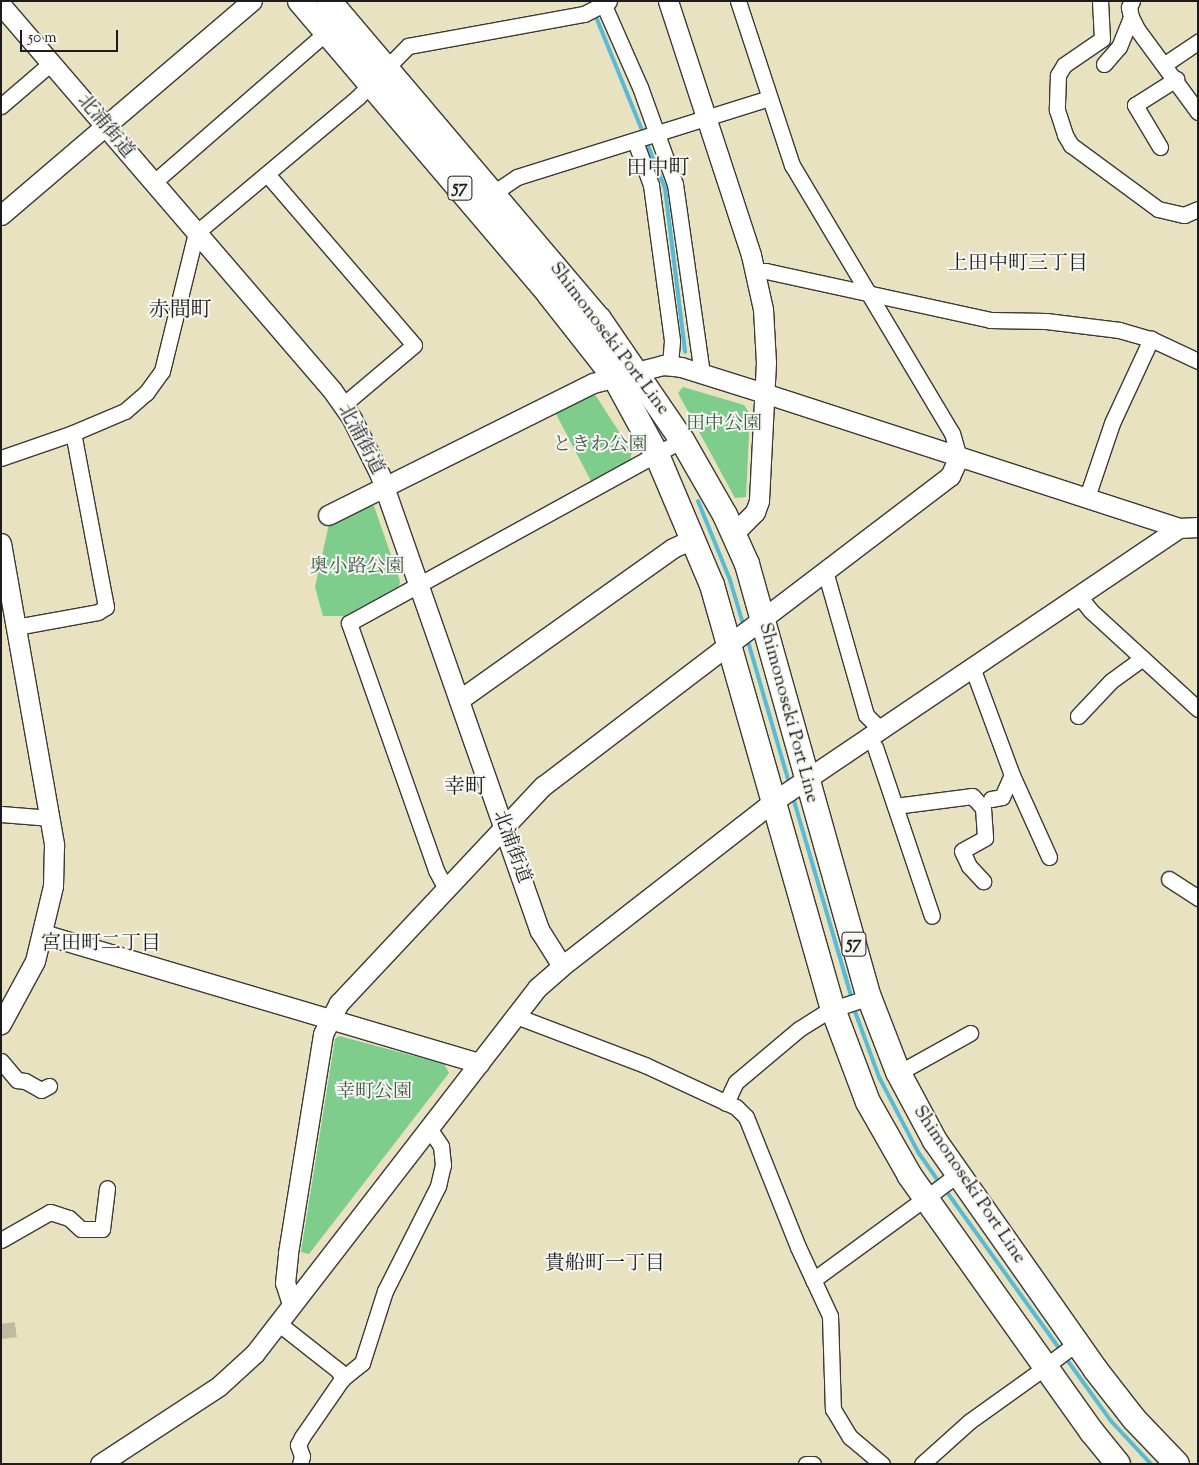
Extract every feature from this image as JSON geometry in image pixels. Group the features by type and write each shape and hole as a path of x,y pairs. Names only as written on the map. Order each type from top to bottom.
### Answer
{"main road":[{"name":"Shimonoseki Port Line","path":"300,1 327,32 379,76"},
{"name":"Shimonoseki Port Line","path":"330,1 379,76 484,200 564,276 626,374 682,440 734,533 747,564 833,1010 868,1102 926,1198 1045,1366 1118,1464"},
{"name":"Shimonoseki Port Line","path":"626,374 694,538 790,789 865,999 922,1120 954,1177 1075,1345 1134,1419 1177,1464"}],"street":[{"path":"1,215 252,1"},
{"path":"668,1 755,272 766,341 759,501 755,512 734,533"},
{"path":"292,1304 285,1283 288,1253 323,1034 329,1018 339,1003 543,786 950,476 959,456 952,433 792,165 738,1"},
{"path":"1100,1 1102,39 1064,65 1058,75 1057,110 1065,135 1072,145 1158,209 1184,215 1198,209"},
{"path":"1104,64 1119,47 1130,17 1129,7 1132,1"},
{"path":"1,458 73,433 124,411 146,393 162,371 196,233 379,76 408,46 603,4 675,184 702,374"},
{"name":"北浦街道","path":"1,5 343,405 370,452 384,487 540,931 562,966"},
{"path":"1130,17 1176,79 1193,96 1198,112"},
{"path":"153,183 327,32"},
{"path":"1165,64 1198,42"},
{"path":"1,106 51,63"},
{"path":"1160,147 1135,105 1176,79"},
{"path":"484,200 517,178 769,98"},
{"path":"637,140 651,184 672,341 670,365"},
{"path":"267,174 414,346 343,405"},
{"path":"755,272 766,271 990,320 1046,321 1118,330 1152,339 1198,361"},
{"path":"1087,497 1112,423 1152,339"},
{"path":"328,515 593,383 670,365 764,393 1087,497 1188,527"},
{"path":"16,627 98,612 106,607 73,433"},
{"path":"446,889 436,870 349,623 658,455 682,440"},
{"path":"100,1464 219,1386 255,1353 537,988 562,966 790,789 1078,595 1188,527"},
{"path":"459,700 673,548 694,538"},
{"path":"1,543 51,818 53,886 43,934 28,976 1,1024"},
{"path":"825,571 866,715 880,729"},
{"path":"1078,595 1091,612 1198,709"},
{"path":"1078,716 1111,681 1143,658"},
{"path":"972,667 1012,775 1049,857"},
{"path":"875,747 932,916"},
{"path":"991,799 1002,797 1012,775"},
{"path":"895,806 972,796 976,799 982,808 986,838 962,851 969,866 983,881"},
{"path":"1,814 51,818"},
{"path":"1170,879 1198,898"},
{"path":"43,934 478,1063"},
{"path":"726,1103 736,1082 799,1029 833,1010 865,999"},
{"path":"516,1016 645,1066 726,1103 746,1117 832,1327 833,1409 850,1437 882,1464"},
{"path":"909,1066 970,1033"},
{"path":"1,1061 17,1080 25,1081 41,1090 49,1086"},
{"path":"300,1464 302,1456 298,1445 342,1379 362,1363 385,1291 438,1186 442,1154 429,1128"},
{"path":"813,1280 954,1177"},
{"path":"1,1240 50,1212 69,1218 81,1229 102,1229 107,1188"},
{"path":"278,1323 339,1371 342,1379"},
{"path":"922,1464 970,1421 1075,1345"},
{"path":"806,1464 813,1464"}],"green space":[{"name":"田中公園","path":"683,387 744,405 750,414 746,497 735,498 678,393"},
{"name":"ときわ公園","path":"590,393 596,396 632,452 630,460 591,481 555,412"},
{"name":"奥小路公園","path":"370,504 374,506 400,581 399,586 345,616 323,616 315,587 329,524"},
{"name":"幸町公園","path":"339,1036 444,1064 449,1073 309,1254 301,1252 335,1039"}],"waterway":[{"path":"594,12 644,135"},
{"path":"646,141 665,188 685,352"},
{"path":"698,501 730,580 744,627"},
{"path":"747,638 789,783"},
{"path":"792,794 852,999"},
{"path":"853,1006 879,1077 918,1152 940,1183"},
{"path":"944,1188 1061,1351"},
{"path":"1065,1357 1111,1421 1151,1464"}],"tunnel":[{"path":"1,1331 17,1329"}],"district":[{"name":"田中町","path":"658,169"},
{"name":"上田中町三丁目","path":"1018,264"},
{"name":"赤間町","path":"180,311"},
{"name":"幸町","path":"465,788"},
{"name":"宮田町二丁目","path":"101,944"},
{"name":"貴船町一丁目","path":"605,1264"}]}
